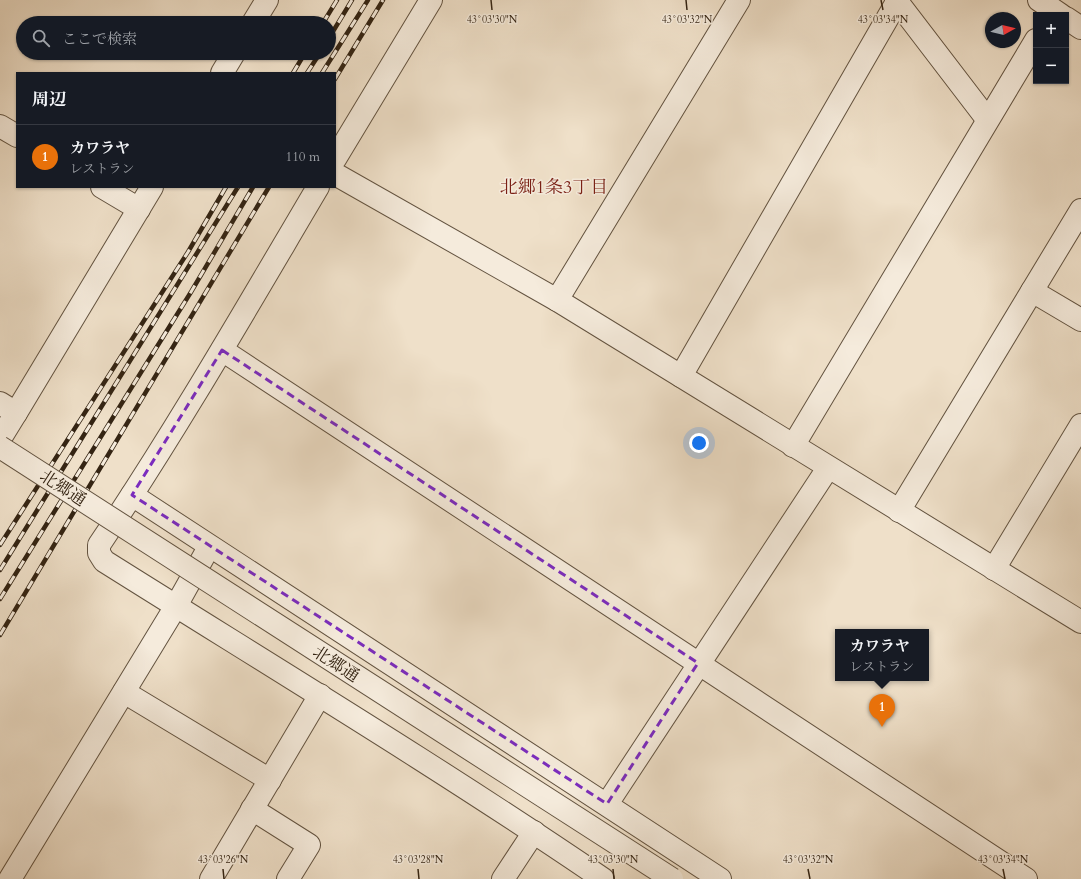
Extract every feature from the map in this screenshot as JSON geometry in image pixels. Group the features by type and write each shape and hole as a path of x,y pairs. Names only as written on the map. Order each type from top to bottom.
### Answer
{"street":[{"path":"257,16 267,0"},
{"path":"336,157 431,0"},
{"path":"557,300 739,0"},
{"path":"681,376 897,0 988,120"},
{"path":"1069,21 1081,28"},
{"path":"793,446 1033,45"},
{"path":"223,72 230,60"},
{"path":"0,126 16,135"},
{"path":"336,175 557,300 828,468 1081,622"},
{"path":"104,188 139,209"},
{"path":"0,439 8,408 151,188"},
{"path":"317,188 222,350 132,495 99,545 99,554 104,561 320,694 534,832 603,879"},
{"path":"899,511 1081,210"},
{"path":"1032,291 1081,320"},
{"path":"222,350 1026,879"},
{"path":"994,569 1081,425"},
{"name":"北郷通","path":"0,447 672,879"},
{"path":"607,804 698,663 828,468"},
{"path":"132,495 209,547 607,804 720,879"},
{"path":"10,879 176,606 209,547"},
{"path":"124,692 270,780"},
{"path":"211,879 320,694"},
{"path":"252,809 309,845 288,879"},
{"path":"503,879 534,832"}],"highlighted area":[{"path":"222,350 698,663 607,804 132,495"}],"railway":[{"path":"327,16 337,0"},
{"path":"336,26 352,0"},
{"path":"336,51 368,0"},
{"path":"336,77 383,0"},
{"path":"294,72 301,60"},
{"path":"308,72 315,60"},
{"path":"323,72 330,60"},
{"path":"0,545 188,252 225,188"},
{"path":"0,570 237,188"},
{"path":"0,599 191,292 252,188"},
{"path":"0,635 268,188"}],"place":[{"name":"カワラヤ","path":"882,727"}],"district":[{"name":"北郷1条3丁目","path":"554,187"}]}
